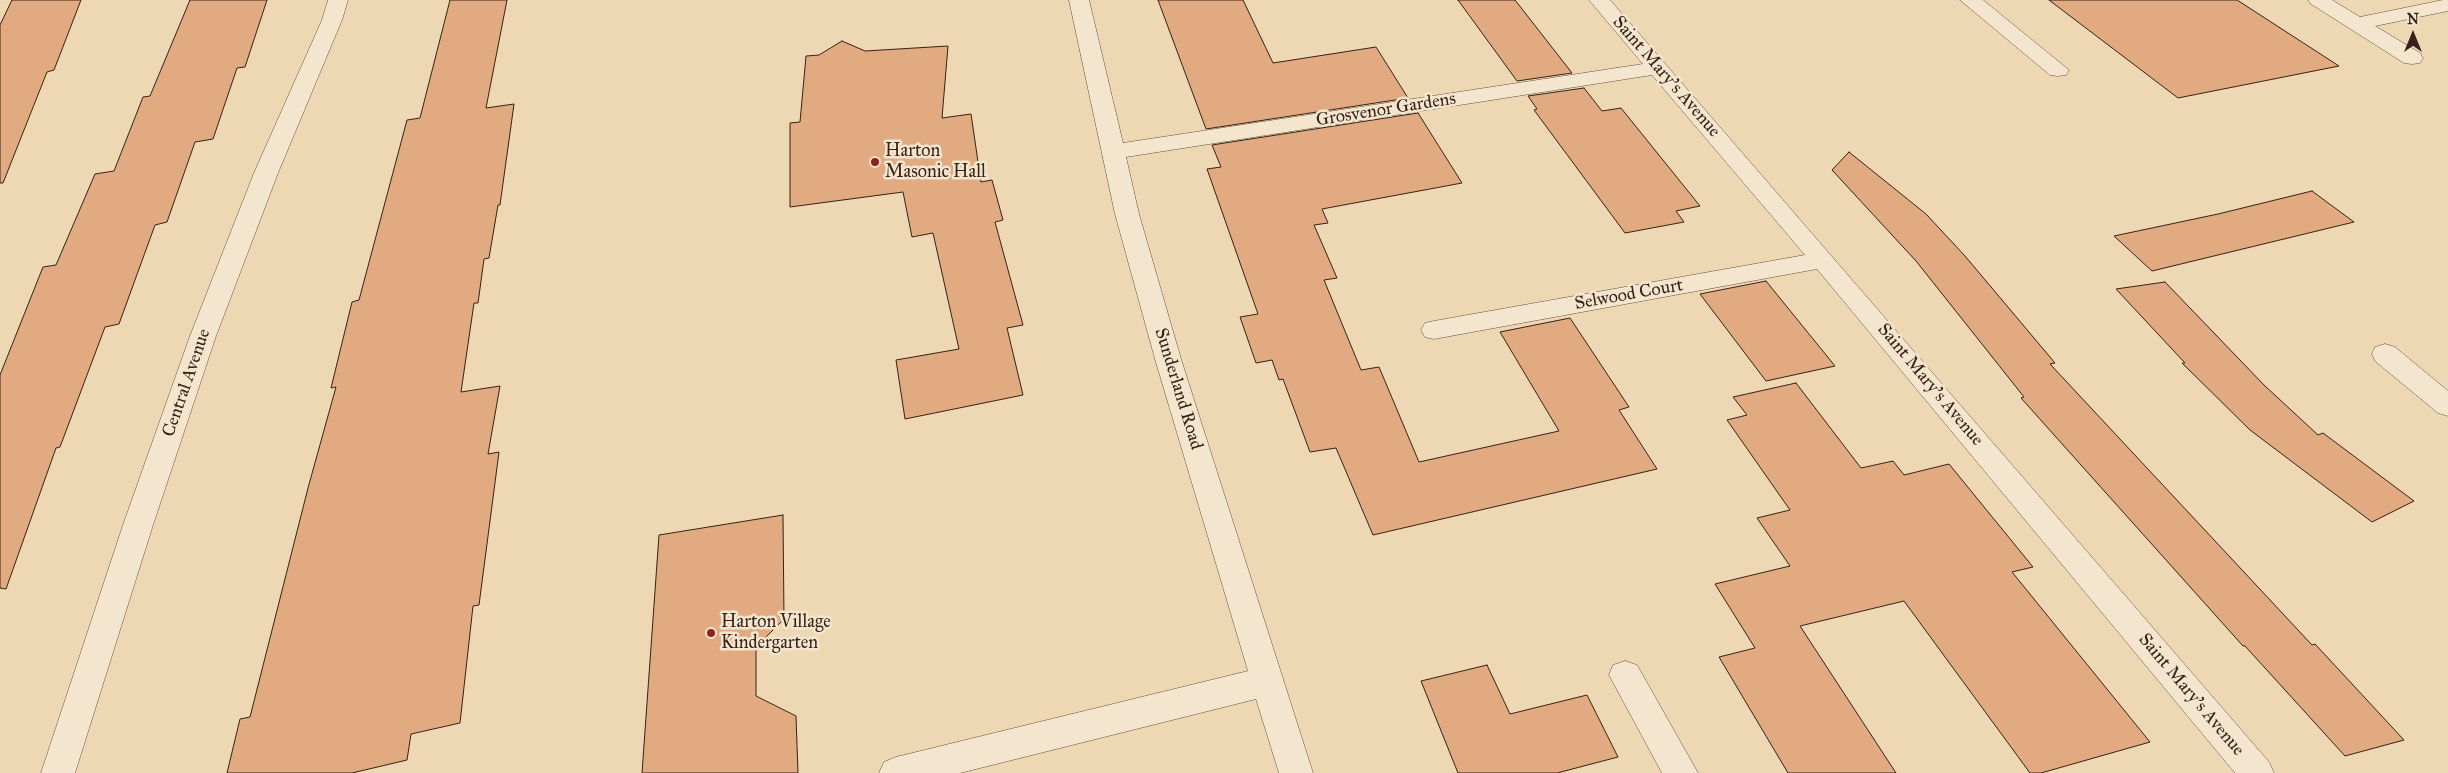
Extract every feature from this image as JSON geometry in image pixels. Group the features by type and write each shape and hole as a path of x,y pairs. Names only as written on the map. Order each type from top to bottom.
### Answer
{"street":[{"name":"Central Avenue","path":"58,773 138,525 203,336 266,172 332,20 338,0"},
{"name":"Sunderland Road","path":"1079,0 1127,214 1168,359 1296,773"},
{"name":"Saint Mary's Avenue","path":"1599,0 1823,260 2257,773"},
{"path":"1970,0 2058,70"},
{"path":"2318,0 2412,58"},
{"path":"2356,24 2448,5"},
{"name":"Grosvenor Gardens","path":"1114,152 1659,68"},
{"name":"Selwood Court","path":"1434,330 1823,260"},
{"path":"2385,354 2448,406"},
{"path":"1625,675 1680,773"},
{"path":"896,773 1268,682"}],"building":[{"path":"12,0 81,0 54,70 47,72 3,183 0,183 0,25"},
{"path":"190,0 267,0 245,67 237,68 213,139 195,142 167,222 155,225 119,324 105,327 60,447 56,448 6,589 0,588 0,375 43,267 56,265 95,174 114,171 143,97 150,96"},
{"path":"450,0 507,0 486,108 514,104 500,205 498,205 489,258 484,259 478,303 474,303 461,392 500,386 488,454 499,452 479,605 473,606 460,723 411,734 407,760 352,773 227,773 240,719 250,717 308,488 336,387 331,388 352,302 359,300 407,120 420,118"},
{"path":"1158,0 1243,0 1273,63 1376,47 1408,98 1206,129"},
{"path":"1458,0 1515,0 1572,73 1517,81"},
{"path":"2049,0 2237,0 2339,66 2178,98"},
{"path":"842,41 865,51 948,46 942,118 971,114 981,182 992,180 1003,220 995,222 1023,325 1007,328 1023,395 905,419 896,360 959,349 933,233 912,237 903,192 790,207 790,123 800,122 806,56 819,55"},
{"path":"1584,88 1602,111 1621,108 1700,206 1676,211 1684,222 1625,233 1534,110 1537,109 1528,96"},
{"path":"1418,113 1462,183 1322,209 1328,223 1314,225 1337,278 1324,280 1361,370 1379,367 1419,462 1559,431 1500,332 1570,318 1629,407 1619,410 1657,469 1373,535 1336,448 1310,452 1283,379 1279,380 1272,360 1256,363 1240,317 1258,314 1207,169 1221,167 1212,145"},
{"path":"1849,152 1926,214 1965,256 2055,363 2050,364 2312,645 2315,644 2404,740 2345,756 2243,646 2021,398 2024,397 1916,261 1832,170"},
{"path":"2312,191 2354,222 2152,271 2114,236 2218,214"},
{"path":"1766,281 1835,366 1766,381 1700,294"},
{"path":"2165,282 2264,385 2318,435 2323,433 2414,501 2372,522 2250,430 2182,363 2185,363 2116,289"},
{"path":"1796,383 1861,468 1893,461 1904,475 1949,464 2033,567 2012,572 2150,742 2041,773 2030,773 1904,601 1800,626 1896,773 1788,773 1719,657 1755,648 1715,584 1790,566 1757,518 1790,510 1727,420 1747,415 1733,397"},
{"name":"Harton Village Kindergarten","path":"783,515 784,619 756,647 756,696 796,716 798,773 642,773 659,535"},
{"path":"1487,665 1510,714 1587,695 1618,757 1557,773 1458,773 1421,681"}],"place":[{"name":"Harton Masonic Hall","path":"875,162"},
{"name":"Harton Village Kindergarten","path":"711,633"}]}
